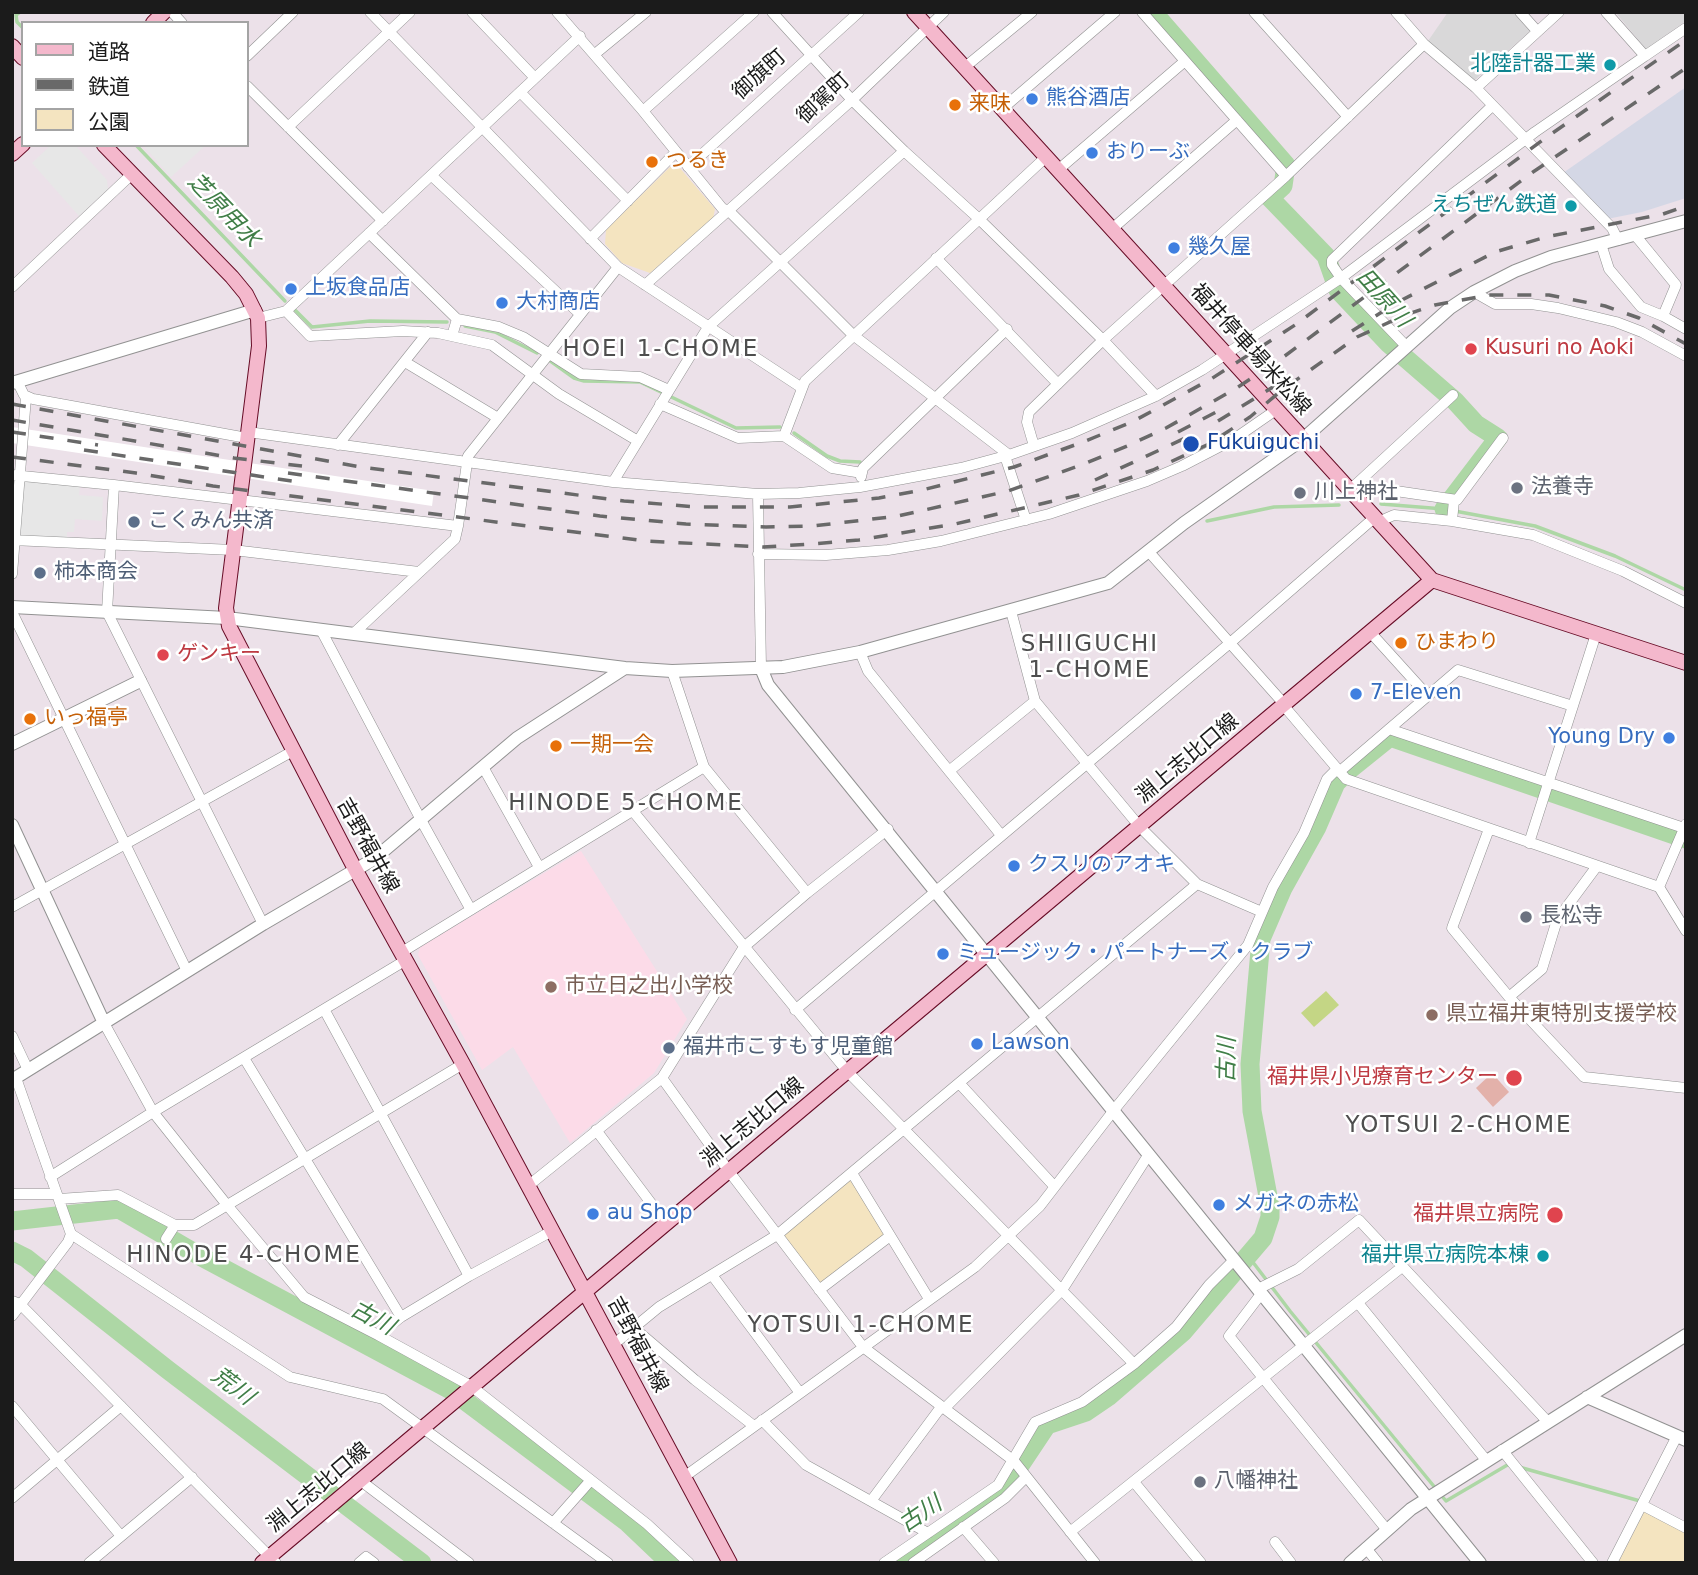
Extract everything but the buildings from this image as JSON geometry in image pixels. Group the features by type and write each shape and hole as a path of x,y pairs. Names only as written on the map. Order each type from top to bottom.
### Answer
{"main road":[{"name":"福井停車場米松線","path":"914,12 1276,410 1352,488 1376,520 1432,580 1686,663"},
{"path":"106,147 232,277 246,293 257,314 259,346 227,618"},
{"name":"淵上志比口線","path":"269,1560 464,1392 1432,580"},
{"name":"吉野福井線","path":"227,618 355,869 463,1064 730,1563"}],"street":[{"path":"248,55 293,12"},
{"path":"370,12 618,267 802,388"},
{"path":"288,127 410,12"},
{"path":"472,12 535,78"},
{"path":"557,12 580,36 722,208 729,211 853,335 1007,455 1026,520"},
{"path":"595,54 646,12"},
{"path":"643,111 754,12"},
{"path":"772,12 852,100 978,218 1103,340 1156,396"},
{"name":"御旗町","path":"688,167 859,12"},
{"name":"御駕町","path":"645,285 852,100 944,12"},
{"path":"965,67 1032,12"},
{"path":"1002,108 1115,12"},
{"path":"1142,12 1286,176"},
{"path":"1396,12 1424,44 1476,88 1612,228 1618,240"},
{"path":"1520,12 1537,31"},
{"path":"1476,88 1559,12"},
{"path":"1606,12 1645,56"},
{"path":"1258,14 1348,117"},
{"path":"26,397 248,435 613,482 758,494 860,487 961,468 1034,446 1103,420 1156,396 1226,355 1341,278 1525,139 1686,28"},
{"path":"12,573 16,476 26,397 15,382 257,314 286,311 580,36"},
{"path":"1034,446 1027,422 1030,412 1103,340 1286,176 1424,44"},
{"path":"1058,170 1185,61"},
{"path":"248,87 383,221"},
{"path":"520,92 628,201"},
{"path":"1406,346 1341,278 1332,265 1334,256 1492,106"},
{"path":"1112,229 1237,120"},
{"path":"613,482 708,327 904,151"},
{"path":"590,239 676,152"},
{"path":"784,436 807,378 1046,157"},
{"path":"12,287 132,174"},
{"path":"432,176 580,314"},
{"path":"12,607 227,618 625,668 672,671 783,667 860,652 1108,583 1184,523 1303,439 1450,308 1474,292 1527,265 1686,221"},
{"path":"369,233 457,320 499,327 523,337 581,374 640,377 669,390"},
{"path":"1635,235 1676,285 1663,316"},
{"path":"1601,244 1609,269 1641,307 1686,329"},
{"path":"936,258 1058,384"},
{"path":"353,634 456,536 466,461 473,449 618,267"},
{"path":"1474,292 1495,304 1544,306 1616,322 1642,331 1686,356"},
{"path":"286,311 310,336 428,332 492,345 559,394 638,441"},
{"path":"452,335 457,320"},
{"path":"860,487 863,468 1007,329"},
{"path":"338,445 428,332"},
{"path":"405,362 498,418"},
{"path":"1352,488 1453,395"},
{"path":"660,404 738,438 784,436 832,468 862,473"},
{"path":"758,554 826,555 888,550 941,541 1026,520 1087,503 1151,480 1213,451 1276,410"},
{"path":"1453,519 1454,502 1503,438"},
{"path":"16,476 239,499 458,526"},
{"path":"114,485 107,612 263,924"},
{"path":"1352,488 1454,502"},
{"path":"758,494 761,668 768,685 888,829 1480,1563"},
{"path":"795,1010 1376,520 1394,515 1453,519 1533,535 1623,571 1686,603"},
{"path":"14,540 233,550 419,572"},
{"path":"1149,552 1346,779 1659,887 1686,931"},
{"path":"1011,611 1035,701 1139,827 1197,884 1262,912"},
{"path":"12,612 187,971"},
{"path":"321,630 471,910"},
{"path":"1371,633 1428,696"},
{"path":"1529,843 1596,634"},
{"path":"860,652 868,671 1001,835"},
{"path":"608,1563 383,1399 290,1377 69,1230 14,1079 263,924 374,859 517,738 625,668"},
{"path":"684,1477 975,1267 1040,1206 1248,945 1273,887 1304,833 1327,779 1458,670 1573,706"},
{"path":"672,671 704,767 807,892"},
{"path":"12,744 140,681"},
{"path":"949,771 1035,701"},
{"path":"1389,729 1685,826 1659,887"},
{"path":"12,906 293,751"},
{"path":"483,767 539,867"},
{"path":"50,1177 153,1112 325,1011 471,910 704,767"},
{"path":"632,810 847,1071 1134,1364"},
{"path":"12,825 104,1023 153,1112 304,1297 378,1335 464,1392 647,1524 689,1563"},
{"path":"528,1186 662,1078 744,947 807,892 888,829"},
{"path":"1489,829 1452,928 1510,997 1584,1077 1686,1088"},
{"path":"1510,997 1542,968 1557,920 1597,866"},
{"path":"613,1345 659,1307 778,1235 1197,884"},
{"path":"325,1011 469,1276"},
{"path":"12,1036 28,1070"},
{"path":"244,1058 401,1317"},
{"path":"12,1194 59,1200 118,1195 173,1227 194,1225 463,1064"},
{"path":"662,1078 728,1170 863,1347 1014,1461 1095,1563"},
{"path":"959,1083 1054,1186"},
{"path":"596,1130 666,1223"},
{"path":"871,1501 943,1408 1062,1290 1149,1154"},
{"path":"852,1173 929,1299"},
{"path":"1387,1530 1229,1336 1259,1291 1298,1269 1359,1220 1547,1421"},
{"path":"166,1240 173,1227"},
{"path":"12,1316 16,1303 35,1286 60,1252 69,1230"},
{"path":"378,1335 401,1317 469,1276 552,1231"},
{"path":"819,1290 890,1237"},
{"path":"885,1562 998,1485 1035,1422 1082,1402 1134,1364 1176,1327 1209,1285 1234,1260"},
{"path":"1070,1532 1402,1267"},
{"path":"712,1275 800,1393"},
{"path":"16,1303 192,1477 269,1560"},
{"path":"1358,1303 1486,1460"},
{"path":"634,1328 695,1380 758,1423 806,1465 928,1533"},
{"path":"1350,1563 1411,1508 1686,1335"},
{"path":"1587,1396 1682,1436 1612,1563"},
{"path":"12,1406 121,1536"},
{"path":"12,1498 121,1406"},
{"path":"1502,1450 1593,1563"},
{"path":"89,1563 192,1477"},
{"path":"913,1563 1005,1497 1026,1477"},
{"path":"361,1481 469,1563"},
{"path":"553,1523 589,1482"},
{"path":"1134,1482 1201,1563"},
{"path":"1642,1505 1686,1528"},
{"path":"963,1527 994,1563"},
{"path":"1275,1542 1291,1563"},
{"path":"1366,1548 1378,1563"},
{"path":"359,1563 366,1557 373,1563"}],"shaded area":[{"path":"1448,12 1513,12 1530,31 1475,80 1428,41"},
{"path":"1615,12 1686,12 1686,21 1646,49"},
{"path":"1686,87 1686,198 1642,212 1607,219 1563,173"},
{"path":"49,147 77,147 107,180 108,189 79,216 32,163"},
{"path":"145,147 204,147 171,177"},
{"path":"24,481 80,486 79,495 103,497 102,521 75,519 74,532 67,532 67,540 20,536"},
{"name":"市立日之出小学校","path":"581,851 687,1019 654,1073 570,1143 513,1047 482,1070 418,955 420,947"},
{"path":"1492,1073 1509,1092 1493,1107 1476,1088"}],"green space":[{"path":"670,167 679,167 715,209 713,219 650,273 622,263 605,244 606,230"},
{"path":"1326,991 1339,1005 1314,1027 1301,1013"},
{"path":"852,1173 890,1236 819,1290 777,1235"},
{"path":"1645,1510 1686,1531 1686,1563 1618,1563"}],"pier":[{"path":"12,427 434,491 432,506 12,443"},
{"path":"349,1475 368,1490 328,1523 309,1509"}],"waterway":[{"name":"芝原用水","path":"20,12 16,15 21,26"},
{"name":"田原川","path":"1153,12 1286,165 1283,186 1270,198 1326,256 1338,290 1388,343 1455,401 1476,424 1498,438 1444,509"},
{"name":"芝原用水","path":"138,147 285,301"},
{"name":"芝原用水","path":"295,310 312,327 370,321 447,322"},
{"name":"芝原用水","path":"465,326 495,332 537,353"},
{"name":"芝原用水","path":"549,360 574,378 584,381 640,382 736,428 780,427"},
{"name":"芝原用水","path":"794,433 827,456 840,461 860,462"},
{"path":"1381,504 1444,509 1535,526 1615,556 1686,590"},
{"path":"1207,521 1274,507 1339,505"},
{"name":"古川","path":"894,1563 1005,1488 1047,1425 1086,1412 1108,1397 1183,1332 1263,1238 1270,1217 1270,1207 1252,1111 1250,1064 1261,939 1283,888 1317,827 1336,783 1349,770 1390,737 1686,839"},
{"name":"古川","path":"12,1221 119,1209 200,1256 449,1389 628,1523 670,1563"},
{"name":"荒川","path":"12,1251 26,1258 422,1563"},
{"path":"1249,1257 1446,1501 1509,1464"},
{"path":"1519,1467 1640,1501"}],"railway":[{"path":"12,404 361,467 624,501 697,507 790,507 879,498 922,490 1014,467 1083,442 1132,422 1211,379 1295,325 1544,139 1686,40"},
{"path":"288,473 600,516 686,524 766,527 813,526 898,516 1008,491 1127,446 1166,428 1235,389 1278,361 1533,172 1686,68"},
{"path":"1352,331 1396,303 1495,252 1546,237 1663,214 1686,206"},
{"path":"12,457 213,486 646,541 763,547 811,544 859,540 955,524 1079,495 1153,470 1209,444 1250,417 1282,390 1357,337 1405,315 1435,305 1489,295 1549,295 1605,306 1639,318 1686,344"},
{"path":"1218,421 1278,384"},
{"path":"1178,432 1224,408"},
{"path":"12,420 234,458 302,466"},
{"path":"12,432 98,445"},
{"path":"1095,480 1194,434"},
{"path":"84,450 298,482"}],"place":[{"name":"北陸計器工業","path":"1610,65"},
{"name":"熊谷酒店","path":"1032,99"},
{"name":"来味","path":"955,105"},
{"name":"おりーぶ","path":"1092,153"},
{"name":"つるき","path":"652,162"},
{"name":"えちぜん鉄道","path":"1571,206"},
{"name":"幾久屋","path":"1174,248"},
{"name":"上坂食品店","path":"291,289"},
{"name":"大村商店","path":"502,303"},
{"name":"Kusuri no Aoki","path":"1471,349"},
{"name":"Fukuiguchi","path":"1191,444"},
{"name":"法養寺","path":"1517,488"},
{"name":"川上神社","path":"1300,493"},
{"name":"こくみん共済","path":"134,522"},
{"name":"柿本商会","path":"40,573"},
{"name":"ひまわり","path":"1401,643"},
{"name":"ゲンキー","path":"163,655"},
{"name":"7-Eleven","path":"1356,694"},
{"name":"いっ福亭","path":"30,719"},
{"name":"Young Dry","path":"1669,738"},
{"name":"一期一会","path":"556,746"},
{"name":"クスリのアオキ","path":"1014,866"},
{"name":"長松寺","path":"1526,917"},
{"name":"ミュージック・パートナーズ・クラブ","path":"943,954"},
{"name":"市立日之出小学校","path":"551,987"},
{"name":"県立福井東特別支援学校","path":"1432,1015"},
{"name":"Lawson","path":"977,1044"},
{"name":"福井市こすもす児童館","path":"669,1048"},
{"name":"福井県小児療育センター","path":"1514,1078"},
{"name":"メガネの赤松","path":"1219,1205"},
{"name":"au Shop","path":"593,1214"},
{"name":"福井県立病院","path":"1555,1215"},
{"name":"福井県立病院本棟","path":"1543,1256"},
{"name":"八幡神社","path":"1200,1482"}],"district":[{"name":"HOEI 1-CHOME","path":"661,350"},
{"name":"SHIIGUCHI 1-CHOME","path":"1090,658"},
{"name":"HINODE 5-CHOME","path":"626,804"},
{"name":"YOTSUI 2-CHOME","path":"1459,1126"},
{"name":"HINODE 4-CHOME","path":"244,1256"},
{"name":"YOTSUI 1-CHOME","path":"861,1326"}]}
